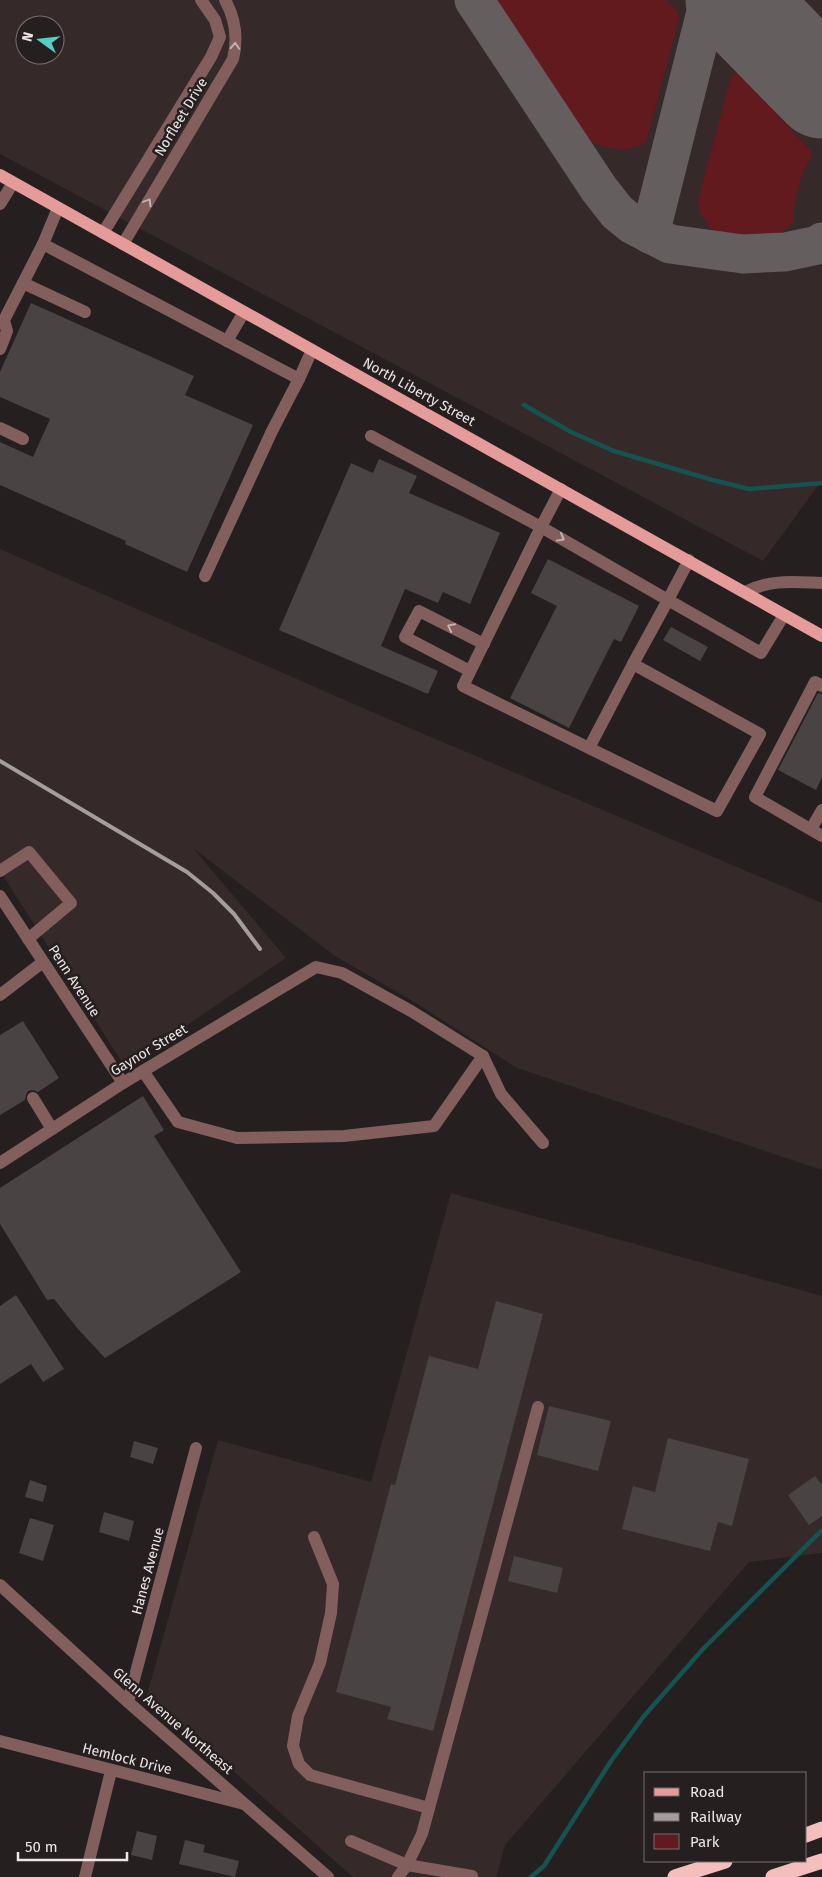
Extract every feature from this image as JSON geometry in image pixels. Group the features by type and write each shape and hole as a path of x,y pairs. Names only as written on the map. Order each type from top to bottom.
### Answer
{"highway":[{"path":"807,1835 822,1830"},
{"path":"773,1877 822,1861"},
{"path":"675,1877 722,1862"}],"main road":[{"name":"North Liberty Street","path":"0,175 822,636"}],"street":[{"name":"Norfleet Drive","path":"103,233 211,57 220,37 215,20 201,0"},
{"name":"Norfleet Drive","path":"123,244 229,66 234,53 235,35 232,16 225,0"},
{"path":"211,57 229,66"},
{"path":"148,160 167,170"},
{"path":"0,204 13,182"},
{"path":"0,349 7,332 4,320 43,244 58,208"},
{"path":"43,244 299,379"},
{"path":"23,283 85,312"},
{"path":"227,341 244,312"},
{"path":"205,576 312,350"},
{"path":"0,428 23,439"},
{"path":"372,436 541,527 761,653 784,615"},
{"path":"561,489 462,686 717,811 760,734 633,664"},
{"path":"589,748 689,560"},
{"path":"744,592 760,585 774,582 822,583"},
{"path":"470,671 405,637 419,611 484,644"},
{"path":"822,686 815,682 755,797 822,836"},
{"path":"811,829 822,810"},
{"path":"0,871 29,852 71,903 28,938"},
{"name":"Penn Avenue","path":"0,896 123,1083"},
{"path":"0,995 43,962"},
{"name":"Gaynor Street","path":"0,1163 123,1083 316,967 342,973 411,1011 483,1056"},
{"path":"143,1071 178,1122 237,1138 344,1136 434,1126 483,1056 501,1094 543,1143"},
{"path":"33,1098 52,1129"},
{"path":"398,1877 407,1865 422,1834 538,1407"},
{"name":"Hanes Avenue","path":"128,1702 196,1448"},
{"path":"314,1537 333,1584 331,1613 320,1663 298,1716 293,1746 299,1764 310,1775 429,1808"},
{"name":"Glenn Avenue Northeast","path":"0,1585 128,1702 328,1877"},
{"name":"Hemlock Drive","path":"0,1741 246,1805"},
{"path":"85,1877 111,1771"},
{"path":"352,1841 407,1865 472,1876"}],"shaded area":[{"path":"0,0 822,0 822,480 763,561 0,154"},
{"path":"0,549 372,712 822,903 822,1170 517,1068 411,1000 335,956 193,848 286,958 125,1067 0,871"},
{"path":"451,1193 822,1296 822,1553 749,1562 505,1845 496,1877 353,1877 147,1695 218,1440 371,1482"}],"green space":[{"path":"490,0 666,0 678,11 679,19 646,142 628,149 610,148 591,141 576,130"},
{"path":"737,72 812,152 799,185 793,223 776,236 727,235 712,230 700,212 698,201 731,77"}],"building":[{"path":"31,303 194,376 185,395 253,425 187,572 125,544 126,541 0,485 0,442 33,457 50,419 0,397 0,372"},
{"path":"379,459 417,476 409,493 500,533 470,604 443,592 438,603 405,589 381,646 438,671 428,694 279,630 351,463 373,473"},
{"path":"548,559 639,606 621,642 614,639 569,728 510,698 557,606 531,593"},
{"path":"671,627 708,647 700,661 663,640"},
{"path":"818,693 822,694 822,777 816,790 778,770"},
{"path":"23,1021 59,1078 38,1092 28,1091 25,1100 0,1115 0,1035"},
{"path":"143,1096 164,1130 154,1136 241,1272 105,1358 54,1299 47,1300 0,1224 0,1188"},
{"path":"16,1295 64,1369 43,1382 31,1364 0,1384 0,1306"},
{"path":"496,1301 543,1314 433,1731 387,1719 391,1707 336,1692 391,1484 395,1485 429,1356 478,1369"},
{"path":"549,1406 611,1421 598,1471 537,1455"},
{"path":"668,1438 749,1459 732,1526 718,1522 710,1551 622,1529 633,1486 655,1492"},
{"path":"134,1441 158,1448 153,1464 130,1457"},
{"path":"815,1476 822,1485 822,1516 809,1525 788,1495"},
{"path":"30,1480 47,1486 43,1502 25,1497"},
{"path":"104,1512 134,1521 129,1541 99,1532"},
{"path":"30,1518 54,1525 43,1561 19,1553"},
{"path":"514,1556 563,1568 557,1593 508,1581"},
{"path":"137,1831 157,1836 152,1860 131,1855"},
{"path":"185,1840 205,1845 203,1852 239,1861 235,1877 179,1864"}],"waterway":[{"path":"524,405 571,432 614,451 709,479 749,489 822,483"},
{"path":"531,1877 544,1866 611,1761 644,1716 703,1649 822,1530"}],"taxiway":[{"path":"474,0 599,189 617,212 633,225 670,244 743,254 785,252 818,245 822,242"},
{"path":"650,234 709,0"}],"runway":[{"path":"735,0 822,89"}],"railway":[{"path":"0,761 187,872 213,893 234,914 260,949"}]}
